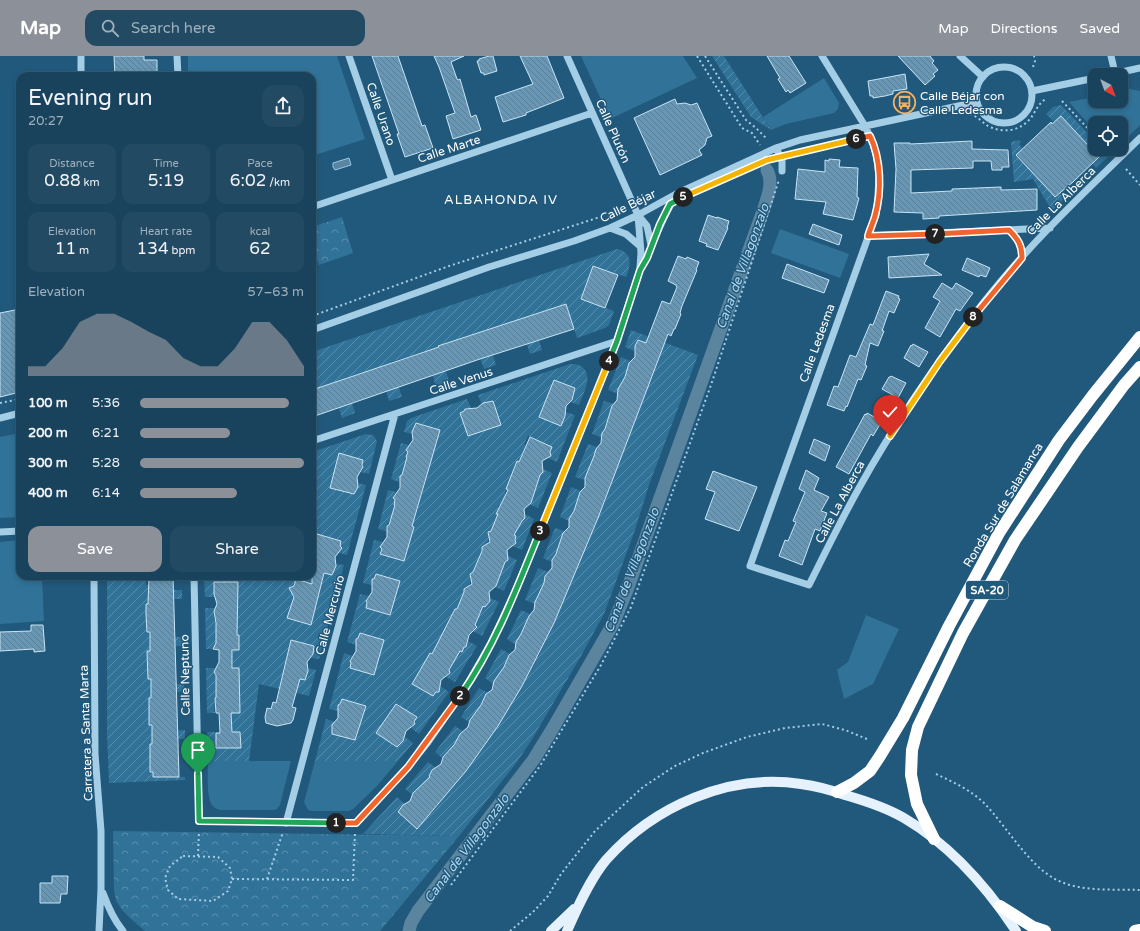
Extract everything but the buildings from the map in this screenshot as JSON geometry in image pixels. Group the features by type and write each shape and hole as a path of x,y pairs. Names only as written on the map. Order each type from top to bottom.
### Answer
{"highway":[{"name":"Ronda Sur de Salamanca","path":"837,792 854,783 870,771 880,756 903,718 949,626 999,533 1059,440 1140,337"},
{"name":"SA-20","path":"934,839 917,804 912,775 912,750 918,727 963,633 1015,540 1078,446 1124,385 1140,367"},
{"path":"1000,906 1033,927 1045,931"},
{"path":"1135,931 1140,930"}],"main road":[{"path":"566,931 579,903 606,861 624,842 650,820 684,801 716,790 741,785 769,782 801,784 837,792 872,802 904,818 934,839 959,860 1000,906 1016,931"},
{"path":"552,931 579,903"}],"street":[{"path":"81,56 81,72"},
{"path":"177,56 178,72"},
{"name":"Calle Urano","path":"348,56 392,180"},
{"name":"Calle Plutón","path":"567,56 638,215"},
{"name":"Calle Ledesma","path":"809,585 750,566 876,215 879,175 878,160 865,126 822,56"},
{"path":"960,56 983,77"},
{"path":"1111,56 1114,68"},
{"path":"1005,67 1012,68 1023,75 1030,84 1032,90 1031,104 1028,109 1020,118 1008,123 997,122 986,116 982,112 977,102 977,88 983,77 994,70 1005,67"},
{"path":"1128,71 1140,69"},
{"path":"1032,90 1088,79"},
{"name":"Calle Béjar","path":"316,329 489,266 574,241 610,228 638,215 678,193 776,148 800,140 977,102"},
{"name":"Calle Marte","path":"316,206 592,113"},
{"name":"Calle La Alberca","path":"809,585 858,489 910,404 940,361 984,302 1022,258 1140,138"},
{"path":"776,148 782,160 782,171"},
{"path":"286,823 356,823 408,767 464,690 492,643 515,592 617,341 640,270 670,204 678,193"},
{"path":"638,215 640,270"},
{"path":"638,215 647,226 651,246"},
{"path":"610,228 626,234 640,246"},
{"path":"868,236 1050,228"},
{"path":"1009,230 1018,240 1022,248 1022,258"},
{"name":"Calle Venus","path":"316,440 617,341"},
{"path":"0,418 16,414"},
{"name":"Calle Mercurio","path":"286,823 395,414"},
{"path":"0,532 16,531"},
{"name":"Carretera a Santa Marta","path":"94,580 95,754 100,831 101,889 99,931"},
{"name":"Calle Neptuno","path":"194,580 199,821 286,823"},
{"name":"Carretera a Santa Marta","path":"101,889 106,903 123,931"}],"path":[{"path":"697,56 742,128 752,133 758,141"},
{"path":"705,56 746,120 766,138"},
{"path":"1033,67 1035,61 1034,56"},
{"path":"968,113 974,115 989,126 1007,131 1014,129 1029,120 1042,101 1048,97"},
{"path":"1062,101 1088,129"},
{"path":"780,156 833,144"},
{"path":"1126,169 1140,185"},
{"path":"451,885 540,766 600,665 631,607 711,385 782,171"},
{"path":"316,315 449,266 600,217"},
{"path":"0,403 16,400"},
{"path":"936,774 965,788 984,804 1042,871 1059,881 1084,888 1140,890"},
{"path":"198,856 199,831"},
{"path":"267,879 283,832"},
{"path":"232,879 353,880 355,833"},
{"path":"183,856 218,856 230,868 232,879 228,891 213,900 178,899 168,890 165,878 170,866 183,856"}],"green space":[{"path":"188,56 337,56 365,139 316,155 316,72 188,72"},
{"path":"581,56 683,56 697,78 610,119"},
{"path":"712,56 724,56 771,130 751,117"},
{"path":"824,78 839,103 838,109 834,113 786,124 771,130 763,117"},
{"path":"1128,89 1140,91 1140,125 1128,137 1128,116 1088,116 1088,123 1069,102 1088,98 1088,108 1128,108"},
{"path":"1061,105 1088,134 1088,145 1085,142 1067,158 1074,131 1061,116 1054,122 1046,114 1053,107"},
{"path":"1019,140 1021,142 1019,144 1024,150 1041,182 1054,197 1062,191 1067,196 1052,211 1033,179 1014,182 1011,142"},
{"path":"1098,156 1109,156 1096,168 1092,163 1099,157"},
{"path":"342,217 353,253 319,265 316,256 316,226"},
{"path":"780,229 849,254 840,278 771,253"},
{"path":"617,249 626,253 628,256 630,264 626,277 593,266 581,299 614,311 609,325 605,328 577,338 566,304 532,315 542,350 530,354 519,320 485,330 496,365 484,369 472,335 438,346 449,381 436,386 425,351 391,362 402,397 389,401 379,367 345,378 355,413 342,418 331,384 316,389 316,351"},
{"path":"631,330 698,355 649,485 635,530 604,614 531,741 517,762 459,836 363,834 397,797 405,804 398,813 417,829 425,820 424,818 429,813 431,814 439,804 420,787 413,795 405,789 428,762 436,768 432,770 429,777 448,792 456,783 455,781 462,776 469,767 443,759 435,752 455,726 463,731 459,737 477,755 496,728 473,717 469,722 461,717 479,688 488,693 484,699 504,716 497,678 493,684 485,678 501,649 510,654 506,664 528,675 534,664 532,663 536,656 538,657 543,645 521,634 515,644 507,639 521,610 530,614 526,625 549,634 562,604 539,594 535,604 525,600 538,568 548,572 545,576 544,583 567,592 580,562 557,552 552,562 543,558 555,528 565,531 562,538 584,551 597,521 574,511 569,521 560,517 571,487 581,491 578,501 601,510 606,499 604,498 609,491 613,479 588,474 585,480 575,477 588,444 597,447 595,454 617,467 629,436 606,427 601,437 592,434 604,401 614,404 634,423 618,389 618,394 608,390 621,357 630,361 628,367 650,380 662,349 639,340 634,351 625,347"},
{"path":"570,364 581,366 587,375 585,391 579,405 570,402 575,388 554,380 540,417 561,425 566,412 575,415 557,462 548,458 552,447 528,436 519,462 517,461 513,469 538,480 540,475 543,473 543,469 552,473 538,508 529,504 508,484 505,491 505,495 507,496 501,505 498,506 499,509 496,513 520,524 524,519 525,514 534,519 522,550 512,546 516,536 493,526 491,531 488,532 488,536 490,536 486,546 482,547 480,556 503,566 508,556 517,560 504,591 495,587 497,582 472,578 468,588 466,587 464,589 462,597 485,607 490,602 490,598 499,602 482,636 473,631 477,620 455,609 439,640 461,651 467,645 468,641 477,646 455,682 446,677 449,674 452,665 431,653 412,683 433,696 439,690 440,686 449,692 419,734 411,728 417,717 396,704 377,733 400,743 405,737 413,743 398,761 315,761 326,719 335,722 332,725 332,734 355,740 366,707 340,704 338,711 329,709 344,653 352,656 350,659 350,668 373,674 358,638 356,640 356,645 347,642 360,594 369,596 366,599 366,608 389,615 399,581 376,574 372,581 372,585 363,583 374,540 383,542 381,545 380,554 404,561 414,527 390,520 386,527 386,531 378,529 388,490 396,492 394,496 394,505 417,511 427,477 404,470 399,482 391,479 401,443 409,445 407,448 407,457 430,464 440,430 417,423 412,434 404,432 407,421 411,418 467,399 471,408 467,408 460,413 468,436 501,425 493,401 485,402 482,405 478,395"},
{"path":"16,434 16,517 0,518 0,437"},
{"path":"366,434 373,435 377,441 369,474 361,472 363,469 363,460 358,459 335,470 330,487 354,494 355,489 358,487 358,483 366,485 347,555 339,553 341,549 341,541 318,534 316,541 316,451"},
{"path":"16,540 16,580 42,580 44,621 0,624 0,542"},
{"path":"336,564 344,565 319,659 311,658 314,646 292,640 283,674 305,680 308,673 308,668 316,670 309,696 259,684 249,761 208,761 207,732 216,732 217,748 241,747 240,732 232,732 231,713 240,713 215,698 215,713 207,713 206,668 216,668 216,683 239,683 232,659 239,635 216,635 216,649 206,649 205,608 215,608 215,623 237,623 214,590 214,597 205,597 204,580 316,580 316,570 332,575 336,568","holes":["294,586 310,625 287,618 291,606 301,608 291,587"]},
{"path":"107,580 146,580 146,585 149,585 149,590 182,590 182,599 149,599 147,631 150,632 150,637 183,637 183,646 150,646 150,651 147,651 148,678 151,679 151,684 184,684 184,692 151,692 151,698 149,698 149,707 152,707 149,717 149,725 152,725 152,731 185,730 185,739 152,739 150,753 153,754 153,777 185,777 185,780 109,783 107,735"},
{"path":"866,615 899,629 873,684 844,699 837,670 848,662"},
{"path":"208,761 291,761 280,805 274,810 220,810 215,808 210,801 209,796"},
{"path":"315,761 398,761 377,786 353,809 349,811 312,811 308,810 304,802"},
{"path":"113,831 459,836 380,931 145,931 122,910 116,900 114,890"}],"water":[{"path":"349,158 351,165 335,170 333,163"}],"waterway":[{"name":"Canal de Villagonzalo","path":"409,931 411,923 418,911 534,759 613,624 627,590 763,211 770,185 767,170"}],"place":[{"name":"Calle Béjar con Calle Ledesma","path":"905,103"}],"district":[{"name":"ALBAHONDA IV","path":"501,199"}],"route":[{"path":"198,774 199,821 356,823 408,767 442,723 461,695 492,643 515,592 613,352 640,270 647,258 654,237 670,204 680,198 767,160 870,136 878,160 879,175 876,215 868,236 898,236 1009,230 1018,240 1022,248 1022,258 984,302 940,361 890,436"}]}
